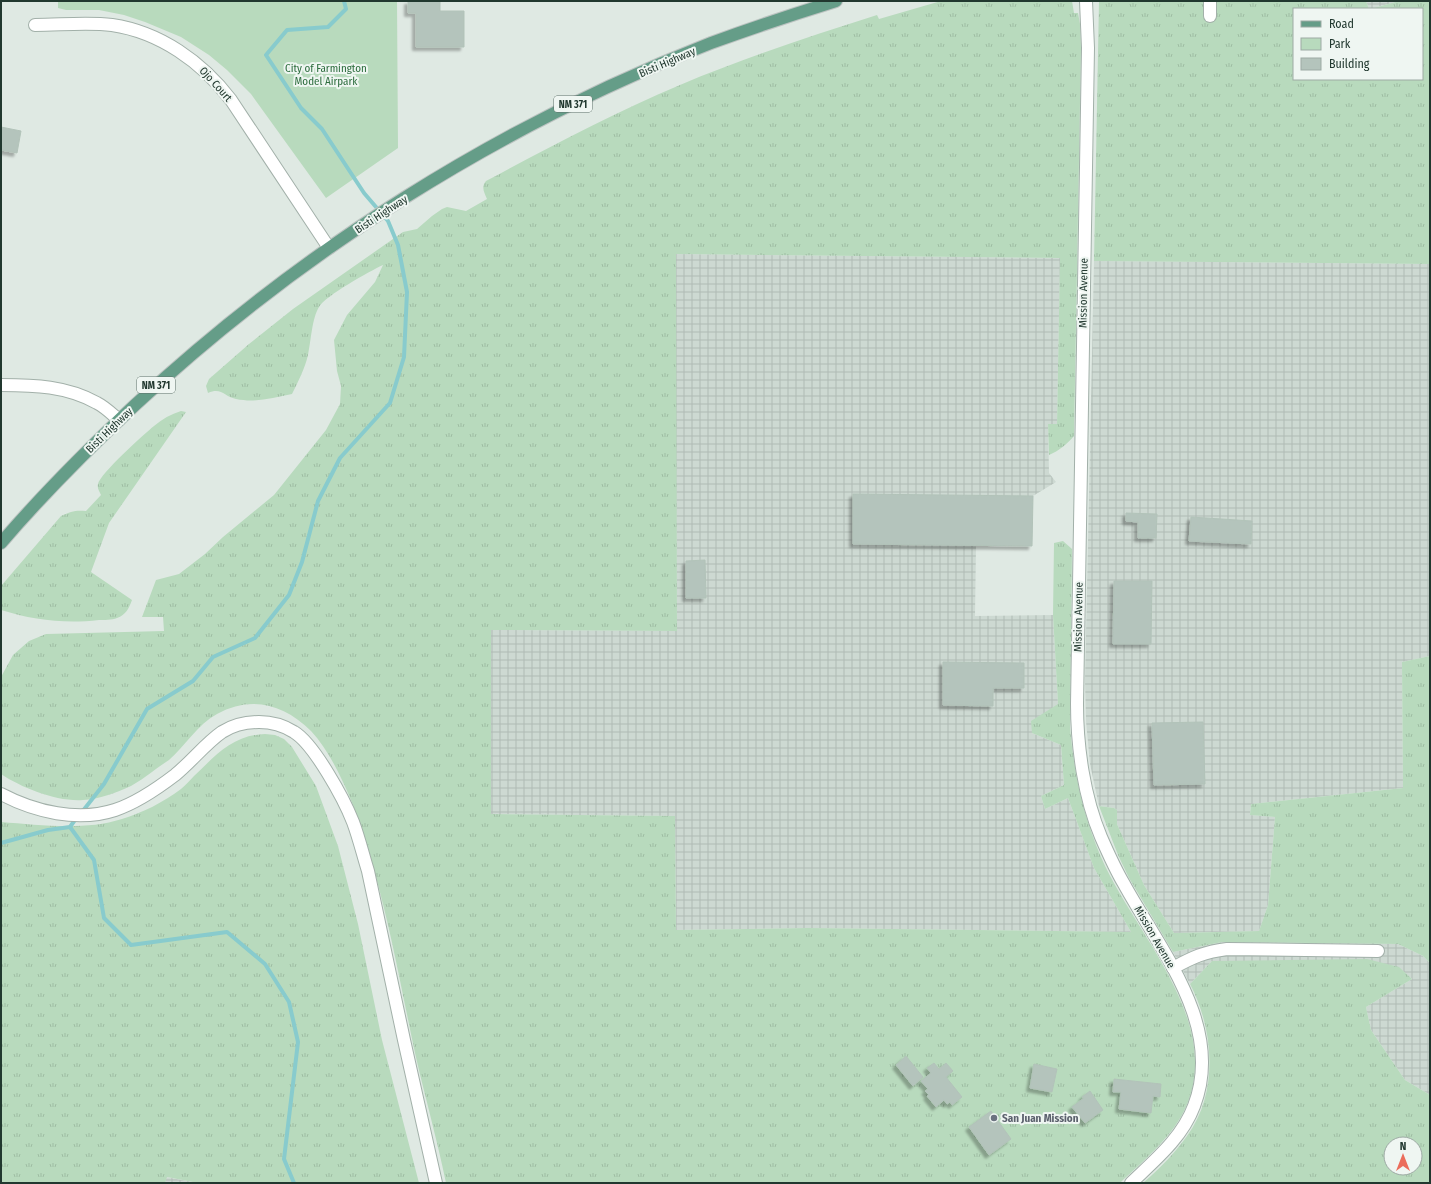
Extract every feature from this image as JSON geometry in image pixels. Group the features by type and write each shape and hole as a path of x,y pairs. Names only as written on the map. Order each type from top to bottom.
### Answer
{"main road":[{"name":"Bisti Highway","path":"1,543 67,471 173,370 230,322 279,284 329,248 404,198 456,166 509,137 614,85 710,44 752,28 836,1"}],"street":[{"name":"Mission Avenue","path":"1086,1 1088,48 1077,704 1079,739 1088,792 1101,836 1124,884 1185,991 1198,1030 1202,1057 1200,1083 1194,1106 1181,1131 1131,1183"},
{"path":"1210,1 1210,16"},
{"name":"Ojo Court","path":"35,25 100,25 125,28 159,40 190,58 220,85 231,100 329,248"},
{"path":"1,386 27,385 52,387 79,393 98,404 119,420"},
{"path":"1,794 30,807 55,813 74,815 115,810 138,799 175,775 222,732 233,727 249,722 263,722 279,724 295,732 317,756 332,782 352,821 360,845 368,871 436,1183"},
{"path":"1173,968 1195,956 1227,949 1378,951"}],"shaded area":[{"path":"1366,1 1399,1 1373,8 1369,8"},
{"path":"675,254 1060,258 1057,424 1048,424 1049,473 1056,482 1033,496 1032,546 976,546 975,616 1053,615 1058,704 1032,733 1061,745 1064,785 1041,796 1045,809 1068,798 1094,868 1131,932 808,928 676,930 675,816 491,814 491,630 677,631"},
{"path":"1094,261 1430,264 1430,656 1402,662 1403,788 1251,804 1250,815 1275,817 1268,905 1259,931 1174,933 1144,885 1117,824 1117,810 1114,808 1099,806 1090,764 1086,721 1085,681"},
{"path":"1222,942 1398,944 1423,956 1430,963 1430,1095 1405,1080 1371,1030 1366,1007 1412,979 1399,968 1212,961 1190,984 1173,952"},
{"path":"166,1177 198,1183 165,1183"}],"green space":[{"name":"City of Farmington Model Airpark","path":"58,1 397,1 398,148 326,198 251,94 227,70 209,55 181,37 145,22 124,15 99,10 66,10 58,8"},
{"path":"941,1 1072,1 1074,13 1078,13 1081,48 1074,436 1063,447 1049,455 1048,424 1057,424 1060,258 676,254 677,631 491,630 491,814 675,816 676,930 808,928 1131,932 1094,868 1068,798 1045,809 1041,796 1064,785 1061,745 1032,733 1031,721 1058,704 1053,615 1054,543 1063,541 1072,549 1070,728 1080,794 1089,825 1101,857 1116,886 1171,979 1185,1012 1194,1045 1194,1078 1184,1111 1164,1140 1120,1183 446,1183 415,1053 386,915 368,847 347,791 332,761 316,736 290,714 267,705 242,705 230,708 217,714 203,724 169,760 131,786 101,797 83,800 62,799 29,789 1,774 1,677 13,655 29,641 46,634 164,631 163,617 142,617 156,580 179,574 205,554 223,537 274,495 326,430 340,404 341,386 337,371 334,340 347,315 375,282 383,265 338,290 319,307 313,323 307,360 292,394 264,400 243,400 232,398 217,391 208,393 206,386 209,379 249,344 293,309 403,232 417,229 442,209 447,207 466,211 487,199 483,187 486,181 630,107 704,75 803,39 877,15 879,19"},
{"path":"1099,1 1366,1 1369,8 1293,8 1293,80 1423,80 1423,8 1374,8 1399,1 1430,1 1430,264 1094,261"},
{"path":"181,411 186,412 109,523 91,572 132,600 125,613 120,617 110,620 74,622 37,619 1,610 1,586 61,516 74,511 86,511 101,495 98,484 114,463 157,423 170,415"},
{"path":"1430,656 1430,963 1423,956 1398,944 1222,942 1173,952 1129,878 1118,855 1099,806 1114,808 1117,810 1117,824 1144,885 1174,933 1259,931 1268,905 1275,817 1250,815 1251,804 1403,788 1402,662"},
{"path":"254,735 275,735 284,739 292,747 316,786 338,846 358,924 382,1040 419,1183 198,1183 167,1177 165,1183 1,1183 1,822 46,826 77,826 107,823 130,817 153,807 174,794 185,786 218,754 234,742"},
{"path":"1367,959 1399,967 1412,979 1366,1007 1371,1030 1405,1080 1430,1095 1430,1183 1143,1183 1166,1161 1187,1136 1197,1119 1204,1100 1210,1061 1208,1041 1198,1002 1190,984 1212,961"}],"building":[{"path":"408,1 440,1 440,11 464,11 464,47 416,47 416,13 408,13"},
{"path":"1,127 21,131 17,153 1,150"},
{"path":"853,494 1033,496 1032,546 853,544"},
{"path":"1126,513 1157,514 1156,538 1138,538 1138,522 1126,521"},
{"path":"1191,517 1252,521 1251,544 1189,541"},
{"path":"705,560 706,598 686,598 686,561"},
{"path":"1114,581 1152,581 1151,644 1113,644"},
{"path":"943,662 1024,663 1024,688 993,688 993,706 943,705"},
{"path":"1203,722 1205,784 1154,785 1152,723"},
{"path":"906,1056 923,1077 913,1086 896,1065"},
{"path":"934,1063 939,1069 946,1063 953,1071 946,1077 962,1097 952,1105 950,1102 947,1104 944,1100 936,1107 927,1096 929,1095 925,1091 928,1089 921,1081 931,1073 927,1068"},
{"path":"1034,1064 1057,1069 1052,1092 1030,1088"},
{"path":"1114,1079 1161,1084 1160,1097 1153,1096 1151,1113 1119,1109 1121,1092 1113,1092"},
{"path":"1090,1091 1103,1110 1085,1123 1072,1107 1084,1098 1082,1097"},
{"path":"991,1111 1011,1139 989,1155 969,1127"}],"waterway":[{"path":"82,812 104,784 147,709 193,681 213,657 255,638 289,595 302,562 318,501 340,458 390,403 404,357 407,292 398,245 388,221 364,193 322,129 301,108 266,55 287,30 328,27 346,9 344,1"},
{"path":"1,843 48,830 70,827 77,817"},
{"path":"70,827 94,860 104,918 131,945 227,932 265,964 289,1002 298,1042 284,1159 294,1183"}],"place":[{"name":"San Juan Mission","path":"994,1118"}]}
